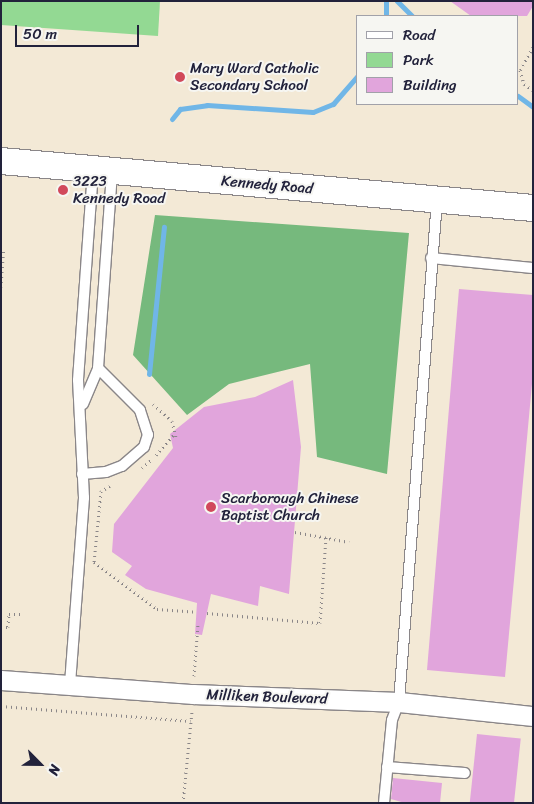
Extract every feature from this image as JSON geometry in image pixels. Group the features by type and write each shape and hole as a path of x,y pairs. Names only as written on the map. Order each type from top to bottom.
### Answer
{"main road":[{"name":"Kennedy Road","path":"1,161 533,208"}],"street":[{"name":"Milliken Boulevard","path":"1,680 193,694 399,702 533,716"}],"lane":[{"path":"82,407 98,368 103,170"},
{"path":"70,684 84,498 82,407 78,380 103,170"},
{"path":"384,803 392,720 399,702 431,258 437,199"},
{"path":"431,258 533,268"},
{"path":"82,474 106,472 122,466 144,447 148,435 140,410 98,368"},
{"path":"387,767 465,773"}],"path":[{"path":"533,47 520,70 524,84 533,90"},
{"path":"1,287 4,248"},
{"path":"146,398 172,421 176,437"},
{"path":"140,469 175,432"},
{"path":"116,482 101,491 94,562 157,609 196,612"},
{"path":"295,532 350,542"},
{"path":"207,613 320,623 326,537"},
{"path":"1,627 8,627 9,614 20,614"},
{"path":"194,676 198,624"},
{"path":"1,706 190,721"},
{"path":"183,803 192,712"}],"green space":[{"path":"1,1 160,1 158,36 1,25"},
{"path":"155,215 409,233 387,474 317,457 310,364 229,384 187,415 133,355"}],"building":[{"path":"450,1 533,1 533,6 527,16 470,15"},
{"path":"459,289 533,295 533,373 505,677 427,670"},
{"name":"Scarborough Chinese Baptist Church","path":"293,380 301,447 289,594 260,586 258,606 211,594 202,635 195,634 197,603 146,589 125,575 132,566 112,552 114,524 173,448 170,434 204,407 255,397"},
{"path":"477,734 521,739 514,803 470,803"},
{"path":"393,778 442,783 440,803 405,803 391,799"}],"waterway":[{"path":"386,1 386,15"},
{"path":"397,1 411,15"},
{"path":"172,119 180,109 207,105 313,112 333,104 356,77"},
{"path":"519,97 533,107"},
{"path":"149,374 164,227"}],"place":[{"name":"Mary Ward Catholic Secondary School","path":"180,77"},
{"name":"3223 Kennedy Road","path":"63,190"},
{"name":"Scarborough Chinese Baptist Church","path":"211,507"}]}
